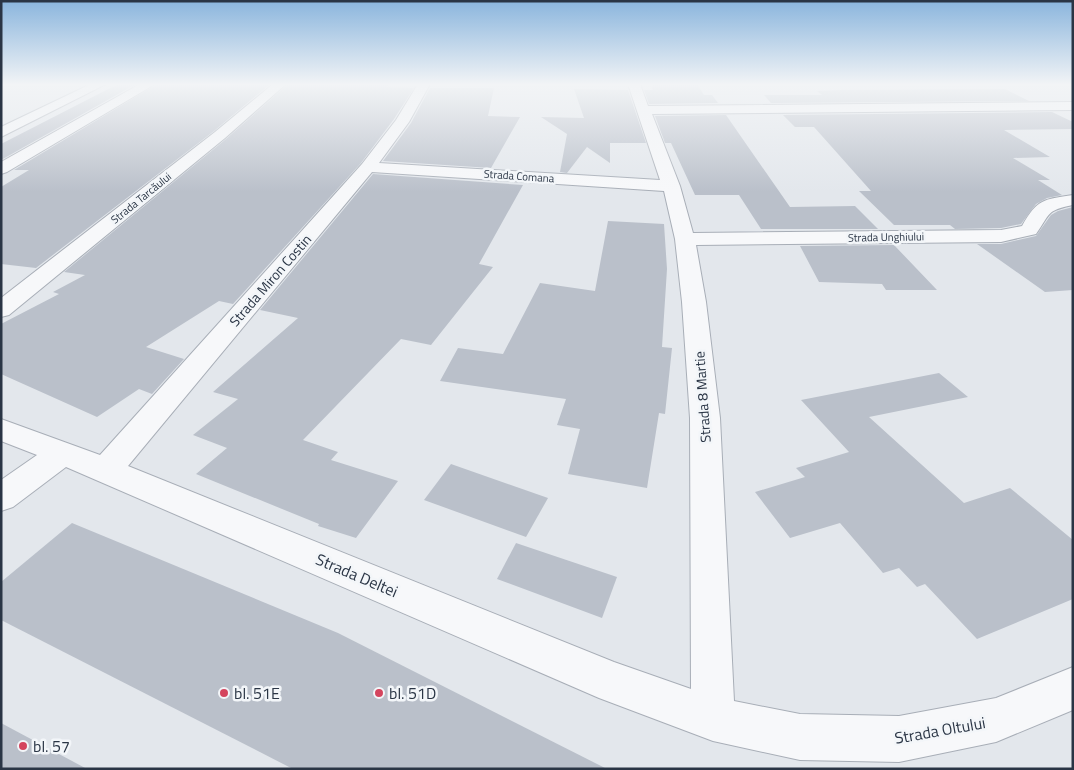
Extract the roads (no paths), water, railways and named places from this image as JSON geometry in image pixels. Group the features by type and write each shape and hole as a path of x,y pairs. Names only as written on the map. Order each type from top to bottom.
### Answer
{"street":[{"path":"1,133 27,120"},
{"path":"1,169 86,120"},
{"name":"Strada Tarcăului","path":"1,310 238,120"},
{"name":"Strada Miron Costin","path":"106,470 368,167 403,120"},
{"name":"Strada 8 Martie","path":"647,120 671,186 685,239 694,302 705,418 714,719"},
{"name":"Strada Comana","path":"368,167 671,186"},
{"name":"Strada Unghiului","path":"685,239 1001,236 1029,230 1039,212 1048,205 1073,200"},
{"name":"Strada Deltei","path":"1,429 106,470 614,684 714,719"},
{"path":"1,498 62,453"},
{"name":"Strada Oltului","path":"714,719 800,737 898,739 996,720 1073,688"}],"place":[{"name":"bl. 51E","path":"224,693"},
{"name":"bl. 51D","path":"379,693"},
{"name":"bl. 57","path":"23,746"}]}
